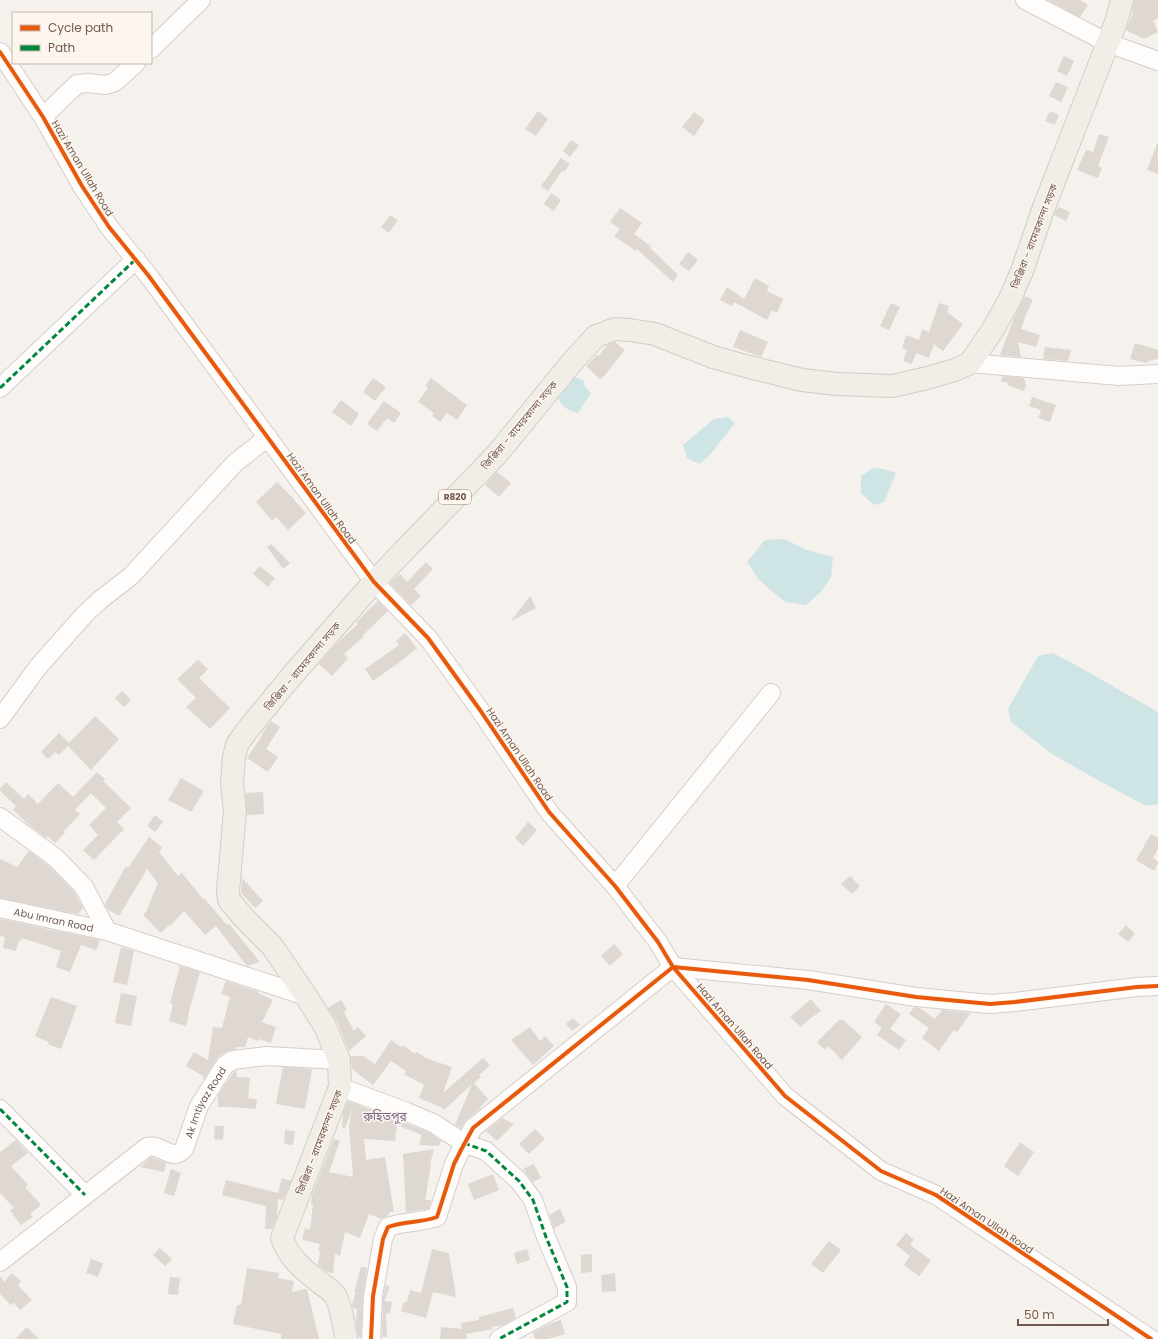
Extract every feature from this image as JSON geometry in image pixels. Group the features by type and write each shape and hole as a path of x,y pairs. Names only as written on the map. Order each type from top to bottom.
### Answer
{"main road":[{"name":"জিঞ্জিরা - রামেরকান্দা সড়ক","path":"346,1339 342,1316 334,1294 307,1272 292,1257 285,1249 282,1238 340,1087 339,1060 325,1026 272,946 244,918 229,900 228,891 235,810 232,782 234,757 237,745 290,678 374,582 498,453 573,361 596,336 615,329 655,334 713,357 749,367 802,380 836,384 893,386 955,370 970,362 992,331 1022,271 1047,199 1108,43 1122,0"}],"street":[{"path":"152,48 201,0"},
{"path":"1025,0 1108,43 1158,60"},
{"name":"Hazi Aman Ullah Road","path":"0,52 43,117 86,192 109,227 136,259 374,582 428,638 480,710 549,812 615,886 658,942 673,967 785,1096 881,1171 936,1195 1151,1339"},
{"path":"43,117 78,84 88,83 106,85 115,82 135,64"},
{"path":"0,388 136,259"},
{"path":"970,362 1119,376 1158,374"},
{"path":"0,719 38,667 86,614 100,600 131,576 235,463 268,438"},
{"path":"615,886 771,693"},
{"path":"0,817 56,858 84,887 107,931"},
{"name":"Abu Imran Road","path":"0,908 107,931 306,996"},
{"path":"371,1339 373,1296 383,1239 388,1227 398,1224 427,1221 437,1217 454,1164 473,1128 584,1037 673,967 808,980 916,997 990,1004 1022,1002 1137,987 1158,986"},
{"name":"Ak Imtiyaz Road","path":"0,1262 147,1147 151,1146 171,1154 178,1154 181,1152 184,1149 199,1106 225,1064 233,1060 266,1056 339,1060"},
{"path":"340,1087 407,1112 433,1124 464,1143 486,1151 519,1181 534,1200 546,1237 567,1287 567,1302 499,1339"},
{"path":"0,1110 85,1195"}],"shaded area":[{"path":"574,377 583,380 585,387 591,393 578,413 565,408 555,389"},
{"path":"728,417 735,423 709,456 699,464 687,458 683,445 714,419"},
{"path":"873,468 884,469 896,473 884,502 874,505 861,493 861,476"},
{"path":"784,539 807,550 833,557 831,577 821,592 806,605 785,602 758,579 747,562 765,540"},
{"path":"1053,653 1158,712 1158,804 1146,806 1094,778 1052,754 1011,722 1008,709 1038,656"}],"building":[{"path":"1048,0 1080,0 1088,5 1080,17"},
{"path":"1134,0 1158,0 1158,18 1153,21 1158,32 1144,39 1126,30 1133,12"},
{"path":"1064,56 1074,61 1067,76 1057,71"},
{"path":"1056,82 1068,87 1061,102 1049,96"},
{"path":"538,111 548,119 536,136 525,129"},
{"path":"1050,111 1059,115 1055,125 1045,121"},
{"path":"694,112 705,120 694,136 682,127"},
{"path":"1099,134 1109,137 1098,166 1102,168 1098,178 1077,170 1086,150 1093,152"},
{"path":"571,140 579,145 570,157 563,151"},
{"path":"1158,144 1158,174 1147,170"},
{"path":"561,158 570,164 564,172 562,171 548,191 541,186"},
{"path":"551,193 561,200 554,211 544,204"},
{"path":"1058,207 1070,212 1066,221 1054,215"},
{"path":"620,208 642,223 634,234 652,247 649,247 678,275 673,282 637,249 636,251 614,236 620,229 610,222"},
{"path":"390,215 398,220 389,233 381,227"},
{"path":"688,252 698,260 689,271 679,264"},
{"path":"755,278 769,286 767,291 783,299 777,313 772,310 767,320 734,302 732,306 720,300 727,287 744,299"},
{"path":"1025,296 1033,300 1021,329 1040,335 1036,347 1018,342 1021,357 1000,355 1014,318"},
{"path":"891,303 900,307 889,330 880,326"},
{"path":"939,303 949,306 947,312 963,324 943,351 934,344 929,358 916,353 912,364 903,361 907,350 902,348 906,335 919,340 922,329 929,332"},
{"path":"740,330 768,342 761,357 733,347"},
{"path":"615,342 625,350 600,379 586,366 598,354 599,356 607,345"},
{"path":"1135,343 1158,350 1158,359 1148,361 1147,363 1130,359"},
{"path":"1045,347 1071,350 1068,361 1043,359"},
{"path":"1003,376 1024,378 1026,385 1024,391 1007,385 1008,383 1001,381"},
{"path":"373,378 386,387 375,401 363,392"},
{"path":"431,378 467,405 457,420 447,413 440,422 432,416 434,413 418,402 428,388 425,386"},
{"path":"1032,397 1056,405 1050,422 1038,418 1041,410 1029,406"},
{"path":"341,400 359,414 351,426 332,412"},
{"path":"384,401 401,413 394,423 387,418 377,431 367,424"},
{"path":"497,472 511,483 499,497 485,485"},
{"path":"277,482 306,513 288,530 276,517 272,521 256,502"},
{"path":"271,544 290,563 283,569 267,547"},
{"path":"426,562 433,569 414,589 421,596 411,605 390,583 400,574 407,582"},
{"path":"259,566 275,578 268,587 253,574"},
{"path":"530,596 536,608 511,621"},
{"path":"378,601 388,611 344,654 348,658 332,676 319,664 337,643 358,624 356,622"},
{"path":"405,633 417,648 373,681 365,669 399,645 396,641"},
{"path":"198,660 208,669 199,678 230,708 210,729 186,707 196,698 177,679"},
{"path":"122,691 131,700 124,707 115,698"},
{"path":"95,716 119,739 91,770 68,746 59,755 55,752 48,759 41,752 59,733 69,743"},
{"path":"271,721 280,727 266,749 278,757 268,772 247,758"},
{"path":"97,772 105,779 103,781 131,808 117,822 124,829 94,860 83,850 98,835 89,825 106,808 91,793 75,810 80,814 55,843 47,836 46,838 13,810 16,806 0,791 6,782 24,799 28,794 38,804 58,783 73,797"},
{"path":"181,778 204,791 191,812 168,800"},
{"path":"263,792 264,814 247,815 246,793"},
{"path":"155,815 163,822 155,832 147,826"},
{"path":"528,822 537,830 523,846 515,838"},
{"path":"1151,834 1158,838 1158,849 1153,858 1158,862 1158,864 1154,871 1136,860"},
{"path":"149,837 162,847 159,852 178,876 182,873 203,899 204,898 227,925 229,924 260,962 247,966 216,926 205,935 184,911 161,933 143,915 146,912 158,883 147,869 119,916 107,909 105,904 126,866 128,868"},
{"path":"29,851 49,866 75,893 83,908 78,914 0,898 0,859 17,867"},
{"path":"850,876 860,886 852,894 841,884"},
{"path":"242,878 263,901 255,908 241,893"},
{"path":"0,919 100,940 96,950 81,945 70,972 56,967 61,951 51,947 21,938 16,951 3,948 5,937 0,936"},
{"path":"1126,925 1135,934 1128,942 1118,934"},
{"path":"614,944 623,954 610,966 601,956"},
{"path":"121,947 134,951 127,985 113,982"},
{"path":"180,966 200,972 186,1026 169,1021 173,1004 170,1003"},
{"path":"226,981 259,992 258,993 273,1000 262,1022 276,1027 271,1043 259,1039 258,1041 248,1037 245,1047 236,1047 236,1049 219,1056 203,1080 203,1076 186,1066 194,1052 208,1060 213,1027 222,1028 230,997 221,994"},
{"path":"121,993 137,996 131,1026 115,1023"},
{"path":"51,997 77,1006 61,1049 48,1044 49,1042 35,1036"},
{"path":"811,999 821,1011 801,1027 790,1017"},
{"path":"341,1000 347,1010 344,1012 354,1031 358,1027 366,1036 349,1051 337,1021 328,1008"},
{"path":"886,1004 901,1014 890,1029 906,1040 899,1050 877,1035 882,1028 874,1022"},
{"path":"914,1007 920,1008 935,1019 942,1010 971,1013 957,1032 954,1030 939,1051 922,1038 929,1028 909,1014"},
{"path":"573,1018 580,1025 572,1031 566,1024"},
{"path":"839,1020 843,1020 862,1037 842,1060 828,1046 825,1050 817,1042"},
{"path":"530,1027 540,1041 545,1036 554,1046 533,1065 511,1040"},
{"path":"391,1040 401,1047 403,1045 415,1054 416,1052 428,1059 452,1067 443,1093 483,1058 490,1065 479,1075 481,1077 474,1083 488,1099 480,1107 481,1108 466,1120 461,1128 455,1125 472,1084 444,1110 441,1107 419,1098 424,1085 404,1074 406,1071 391,1061 373,1085 352,1069 351,1056 363,1056 375,1064"},
{"path":"283,1067 312,1069 305,1109 276,1104"},
{"path":"236,1070 237,1077 250,1078 248,1098 257,1099 256,1109 218,1107 218,1095"},
{"path":"348,1101 428,1132 441,1141 439,1146 419,1145 422,1135 397,1125 395,1141 364,1139 366,1160 385,1157 394,1212 390,1212 388,1216 381,1219 369,1214 360,1238 345,1232 340,1256 335,1254 333,1273 327,1272 318,1265 320,1251 318,1251 320,1244 302,1240 305,1228 310,1230 313,1204 311,1204 312,1195 334,1139 340,1141 329,1172 353,1177 349,1126 352,1110 345,1128 342,1127 343,1113"},
{"path":"502,1118 514,1124 497,1141 486,1131"},
{"path":"215,1126 224,1126 223,1140 214,1139"},
{"path":"535,1129 545,1139 529,1154 519,1144"},
{"path":"285,1130 295,1131 293,1145 284,1144"},
{"path":"16,1140 28,1153 11,1166 28,1185 25,1187 41,1205 30,1214 33,1217 21,1225 10,1210 14,1208 0,1193 0,1152"},
{"path":"1020,1142 1034,1152 1018,1176 1004,1166"},
{"path":"434,1149 430,1164 425,1200 431,1200 429,1209 406,1212 403,1154"},
{"path":"151,1157 166,1163 164,1172 140,1167"},
{"path":"534,1164 541,1178 533,1182 523,1169"},
{"path":"171,1169 181,1173 174,1196 164,1193"},
{"path":"493,1174 499,1190 474,1200 468,1184"},
{"path":"282,1178 291,1181 283,1200 278,1199 277,1217 272,1229 265,1229 266,1206 222,1195 226,1180 278,1193"},
{"path":"560,1209 566,1222 554,1228 549,1215"},
{"path":"906,1233 914,1240 910,1245 931,1260 919,1276 904,1265 910,1256 896,1245"},
{"path":"829,1241 841,1250 823,1273 811,1264"},
{"path":"160,1248 172,1259 165,1266 153,1255"},
{"path":"432,1249 449,1253 456,1297 433,1292 426,1318 401,1311 404,1302 407,1302 410,1290 421,1293"},
{"path":"527,1249 530,1260 517,1264 514,1253"},
{"path":"592,1254 592,1272 581,1273 581,1255"},
{"path":"91,1259 103,1263 98,1277 86,1273"},
{"path":"361,1267 367,1268 363,1296 361,1337 358,1337 356,1322 357,1309 353,1308 352,1305"},
{"path":"247,1268 279,1273 278,1278 294,1281 292,1292 307,1289 319,1339 281,1339 281,1334 233,1324 237,1305 241,1305"},
{"path":"11,1273 21,1281 18,1285 32,1300 20,1310 14,1303 11,1305 0,1294 0,1276 5,1282"},
{"path":"615,1273 616,1291 602,1292 601,1275"},
{"path":"170,1277 180,1278 178,1295 168,1294"},
{"path":"386,1285 390,1287 384,1301 392,1302 390,1314 386,1313 387,1337 382,1337 383,1297"},
{"path":"513,1308 516,1318 504,1325 492,1327 493,1329 466,1334 467,1339 440,1339 441,1327 462,1329 461,1323 479,1320 479,1317"},
{"path":"561,1320 565,1334 548,1339 535,1339 533,1332"},
{"path":"27,1327 39,1339 15,1339"}],"marked path":[{"path":"0,388 136,259"},
{"path":"0,1109 85,1195"},
{"path":"464,1143 486,1151 519,1181 533,1200 546,1237 567,1287 567,1302 499,1339"}],"cycle path":[{"path":"0,52 43,117 82,186 109,227 148,275 374,582 428,638 480,710 549,812 615,886 658,942 673,967 785,1096 881,1171 936,1195 1151,1339"},
{"path":"371,1339 373,1296 383,1239 388,1227 437,1217 454,1164 473,1128 673,967 808,980 916,997 990,1004 1137,987 1158,986"}],"district":[{"name":"রুহিতপুর","path":"385,1117"}]}
